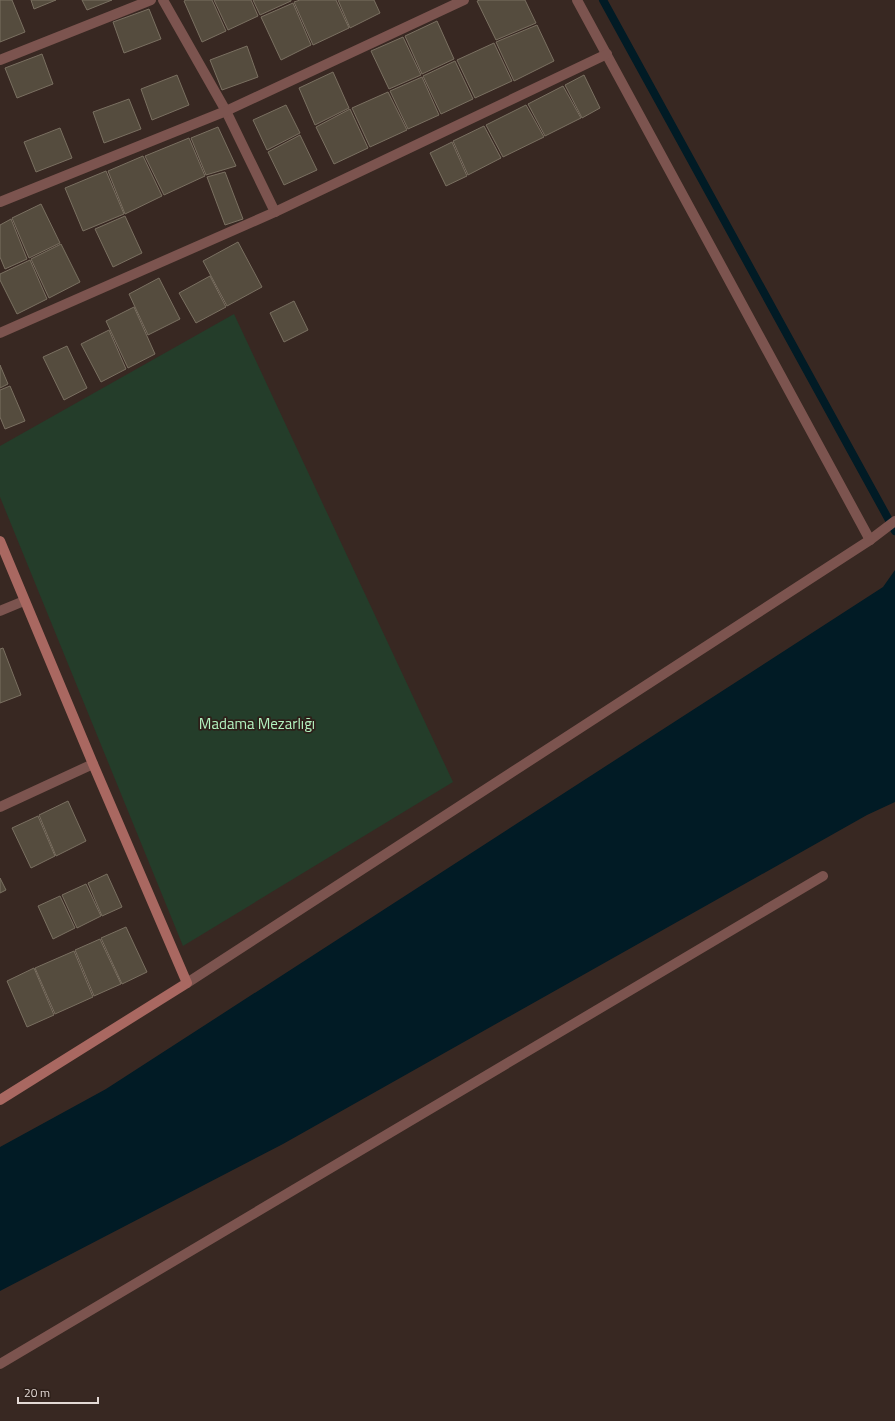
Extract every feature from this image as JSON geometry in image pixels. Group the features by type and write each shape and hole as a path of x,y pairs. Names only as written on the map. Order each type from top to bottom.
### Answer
{"main road":[{"path":"0,541 24,601 187,983 0,1100"}],"street":[{"path":"0,60 151,0"},
{"path":"163,0 226,111 275,212"},
{"path":"0,202 226,111 464,0"},
{"path":"577,0 870,540"},
{"path":"0,333 275,212 607,54"},
{"path":"187,983 870,540 892,523"},
{"path":"0,611 24,601"},
{"path":"0,806 93,764"},
{"path":"0,1364 823,876"}],"green space":[{"name":"Madama Mezarlığı","path":"234,314 453,782 183,946 0,497 0,446"}],"water":[{"path":"895,570 895,802 867,815 283,1144 0,1291 0,1147 106,1089 883,587"}],"building":[{"path":"0,0 12,0 25,32 0,42"},
{"path":"31,0 56,0 34,9"},
{"path":"82,0 112,0 87,10"},
{"path":"212,0 226,31 202,42 184,1"},
{"path":"214,0 251,0 258,16 228,30"},
{"path":"253,0 291,0 291,1 260,15"},
{"path":"300,0 336,0 349,28 313,45 294,2"},
{"path":"338,0 374,0 380,13 350,28"},
{"path":"525,0 536,23 496,40 477,1"},
{"path":"293,3 311,45 281,60 261,17"},
{"path":"149,9 161,39 124,53 113,22"},
{"path":"437,21 454,59 422,74 405,36"},
{"path":"537,25 554,61 514,81 496,42"},
{"path":"403,37 421,75 389,89 371,51"},
{"path":"494,43 512,81 475,98 457,60"},
{"path":"247,46 258,77 222,90 210,60"},
{"path":"42,54 53,84 17,98 5,68"},
{"path":"455,61 473,99 441,114 423,76"},
{"path":"333,72 349,108 315,125 299,88"},
{"path":"177,75 189,105 152,120 141,89"},
{"path":"584,75 600,108 582,118 565,85"},
{"path":"422,77 439,115 408,129 390,91"},
{"path":"563,86 581,118 545,136 528,104"},
{"path":"388,92 407,130 370,147 352,108"},
{"path":"129,99 141,129 104,143 93,112"},
{"path":"286,105 300,133 267,150 253,120"},
{"path":"526,105 544,137 503,157 486,125"},
{"path":"350,109 368,148 334,164 316,127"},
{"path":"484,126 501,158 468,175 453,141"},
{"path":"218,127 236,166 206,175 191,138"},
{"path":"60,128 72,158 36,172 24,142"},
{"path":"300,135 317,170 284,185 268,152"},
{"path":"189,138 205,176 164,195 145,156"},
{"path":"452,142 467,176 446,186 430,153"},
{"path":"143,156 162,196 125,214 108,171"},
{"path":"106,171 124,214 83,231 65,188"},
{"path":"225,172 243,219 225,225 207,177"},
{"path":"41,204 60,243 29,258 12,218"},
{"path":"125,216 142,253 113,267 95,229"},
{"path":"11,219 27,259 5,269 0,257 0,225"},
{"path":"238,242 262,287 227,306 203,261"},
{"path":"61,244 80,282 49,298 31,259"},
{"path":"30,260 47,299 17,314 0,280 0,274"},
{"path":"210,276 226,307 196,323 179,293"},
{"path":"159,278 180,319 148,335 129,294"},
{"path":"294,301 308,330 284,342 270,313"},
{"path":"134,307 155,354 128,368 106,321"},
{"path":"109,330 126,369 101,382 81,344"},
{"path":"67,346 87,388 64,400 43,357"},
{"path":"0,365 8,384 0,388"},
{"path":"10,386 25,421 5,429 0,417 0,390"},
{"path":"3,648 21,695 0,703 0,649"},
{"path":"68,801 86,841 56,856 39,815"},
{"path":"38,816 55,856 31,868 12,828"},
{"path":"107,874 122,907 102,916 88,883"},
{"path":"0,878 6,890 0,893"},
{"path":"86,884 101,916 77,928 62,895"},
{"path":"60,896 75,928 53,939 38,906"},
{"path":"126,927 147,972 122,984 101,938"},
{"path":"100,939 121,984 94,996 75,950"},
{"path":"74,951 93,997 55,1014 35,968"},
{"path":"34,968 54,1015 27,1027 7,981"}],"waterway":[{"path":"603,0 895,531"}]}
